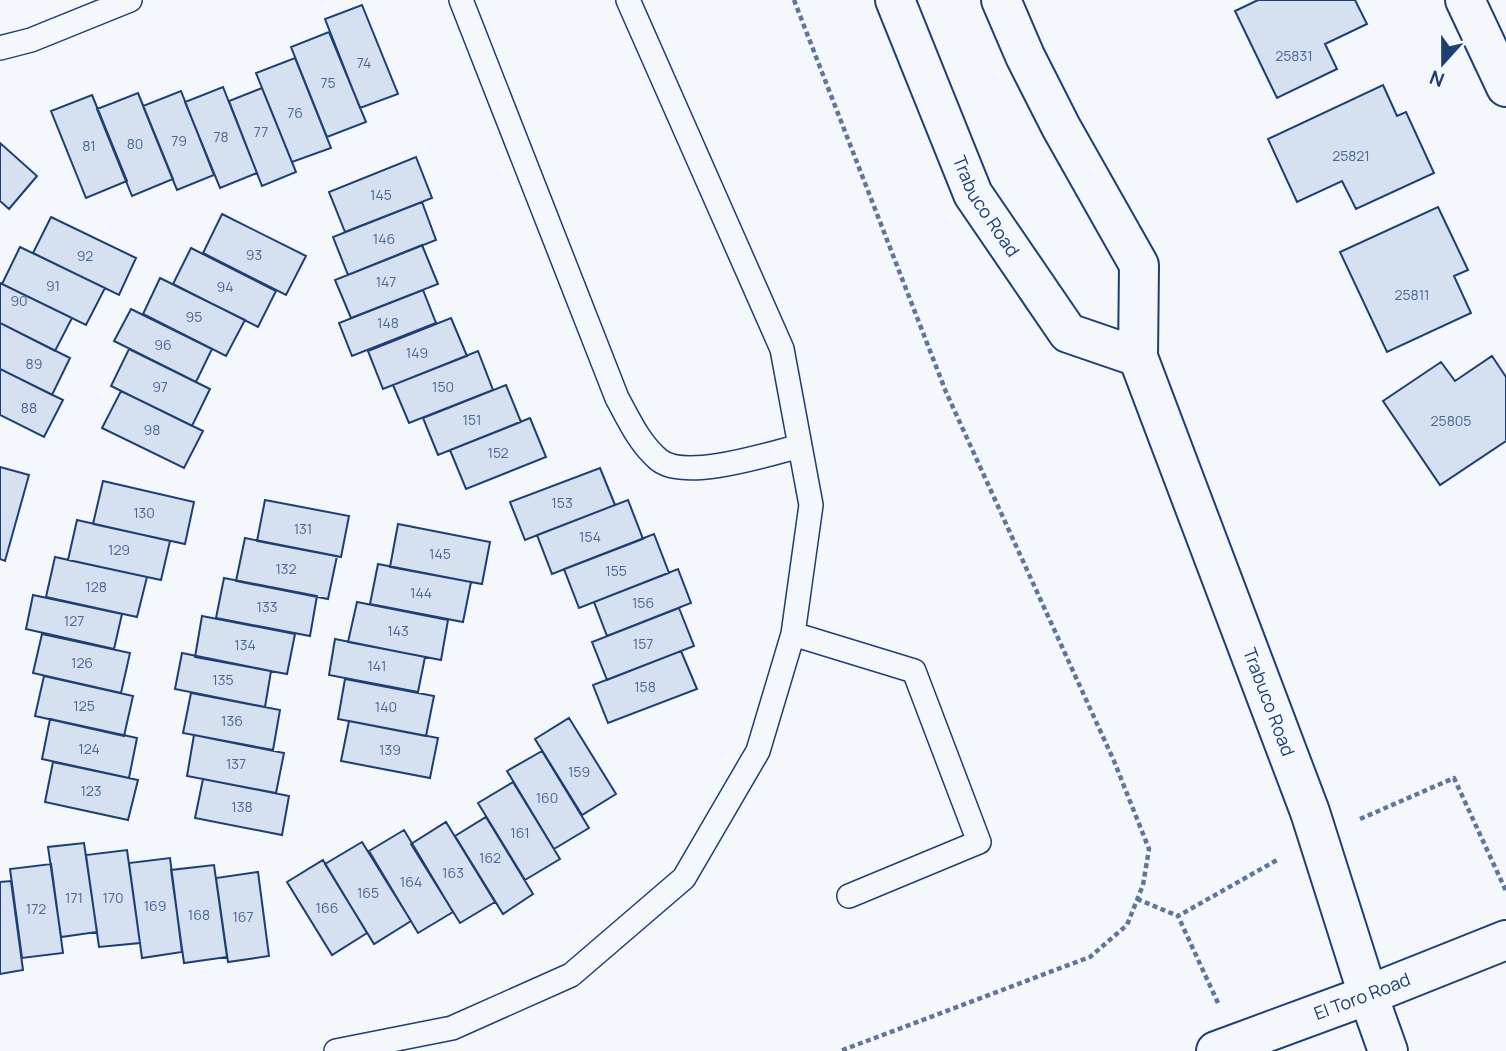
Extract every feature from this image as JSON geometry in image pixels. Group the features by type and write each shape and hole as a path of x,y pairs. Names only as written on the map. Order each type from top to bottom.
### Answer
{"main road":[{"name":"Trabuco Road","path":"895,0 972,194 1068,333 1138,357"},
{"name":"Trabuco Road","path":"1001,0 1025,56 1061,127 1139,265 1138,357 1310,812 1388,1051"},
{"path":"1465,0 1506,87"},
{"name":"El Toro Road","path":"1216,1051 1506,940"}],"lane":[{"path":"0,48 31,40 130,0"},
{"path":"460,0 617,398 637,435 661,462 694,469 737,463 800,446"},
{"path":"336,1051 452,1028 571,975 684,878 758,751 793,634 811,505 782,349 628,0"},
{"path":"793,634 914,671 979,842 849,896"}],"path":[{"path":"794,0 946,392 1114,761 1149,849 1143,885 1127,925 1090,957 840,1051"},
{"path":"1137,899 1178,916"}],"building":[{"path":"1258,0 1355,0 1367,24 1325,44 1337,69 1277,98 1235,11"},
{"path":"362,5 398,94 360,108 325,19"},
{"path":"329,32 366,122 327,137 291,47"},
{"path":"295,58 331,148 292,162 256,73"},
{"path":"1383,85 1397,116 1406,112 1434,173 1356,209 1342,181 1297,202 1268,139"},
{"path":"223,87 257,173 220,188 185,102"},
{"path":"262,88 296,172 262,186 229,101"},
{"path":"181,91 214,175 177,190 143,106"},
{"path":"138,93 173,179 132,196 97,109"},
{"path":"92,95 127,181 86,198 51,111"},
{"path":"0,143 37,176 9,209 0,201"},
{"path":"416,157 432,198 345,232 329,192"},
{"path":"422,202 436,240 348,275 333,237"},
{"path":"1438,207 1468,270 1454,276 1471,313 1387,352 1340,252"},
{"path":"222,214 306,256 286,295 203,253"},
{"path":"51,217 136,258 119,295 33,253"},
{"path":"422,245 438,284 351,318 335,280"},
{"path":"20,247 105,288 86,325 2,284"},
{"path":"191,248 276,291 258,327 173,284"},
{"path":"160,278 245,320 226,356 143,314"},
{"path":"0,283 72,318 55,351 0,323"},
{"path":"423,290 436,323 352,356 339,323"},
{"path":"131,309 212,349 196,382 114,341"},
{"path":"451,318 467,356 383,389 368,351"},
{"path":"0,323 70,358 52,395 0,369"},
{"path":"129,349 210,389 192,426 111,386"},
{"path":"478,351 493,390 409,423 393,385"},
{"path":"1492,356 1506,377 1506,441 1440,485 1383,401 1441,362 1455,381"},
{"path":"0,369 63,400 44,437 0,415"},
{"path":"506,385 521,422 438,455 423,418"},
{"path":"121,391 203,431 184,468 102,428"},
{"path":"530,418 546,457 466,489 450,450"},
{"path":"0,467 29,475 5,561 0,559"},
{"path":"600,468 615,505 525,540 510,502"},
{"path":"103,481 194,502 185,544 93,524"},
{"path":"265,500 349,516 341,557 257,541"},
{"path":"628,500 643,539 552,574 537,535"},
{"path":"77,520 170,541 161,580 68,560"},
{"path":"398,524 490,542 482,584 390,567"},
{"path":"654,534 669,573 579,608 564,569"},
{"path":"245,538 337,556 328,599 236,581"},
{"path":"55,557 147,577 137,617 46,597"},
{"path":"378,564 471,582 463,622 370,604"},
{"path":"678,569 691,603 607,636 594,602"},
{"path":"224,578 317,596 310,636 216,618"},
{"path":"33,595 122,614 114,649 26,629"},
{"path":"357,602 448,620 441,660 348,642"},
{"path":"679,608 694,646 607,680 592,642"},
{"path":"202,616 295,634 287,674 195,657"},
{"path":"42,634 130,653 121,693 33,673"},
{"path":"335,639 425,657 418,692 329,675"},
{"path":"681,651 697,689 608,723 593,685"},
{"path":"182,653 271,671 265,707 175,689"},
{"path":"44,676 133,696 124,736 35,716"},
{"path":"345,679 434,696 426,736 338,719"},
{"path":"191,693 280,710 273,750 183,733"},
{"path":"569,718 616,794 582,815 535,739"},
{"path":"50,719 137,738 129,778 42,759"},
{"path":"349,721 438,738 430,778 341,761"},
{"path":"194,735 284,753 276,793 187,776"},
{"path":"542,751 589,828 554,849 507,771"},
{"path":"53,762 138,780 128,820 45,802"},
{"path":"203,779 289,796 282,835 195,818"},
{"path":"513,782 560,859 525,880 478,803"},
{"path":"486,817 533,894 503,914 455,836"},
{"path":"446,822 495,902 460,923 411,844"},
{"path":"404,830 453,912 418,933 369,851"},
{"path":"362,842 411,921 374,944 325,864"},
{"path":"84,843 97,932 61,937 48,847"},
{"path":"127,850 140,943 99,947 86,855"},
{"path":"170,858 182,952 142,958 129,863"},
{"path":"323,860 367,933 332,955 287,882"},
{"path":"51,864 63,953 22,958 10,869"},
{"path":"214,865 227,957 184,963 171,870"},
{"path":"258,872 269,956 228,962 216,878"},
{"path":"11,881 23,970 0,974 0,882"}]}
